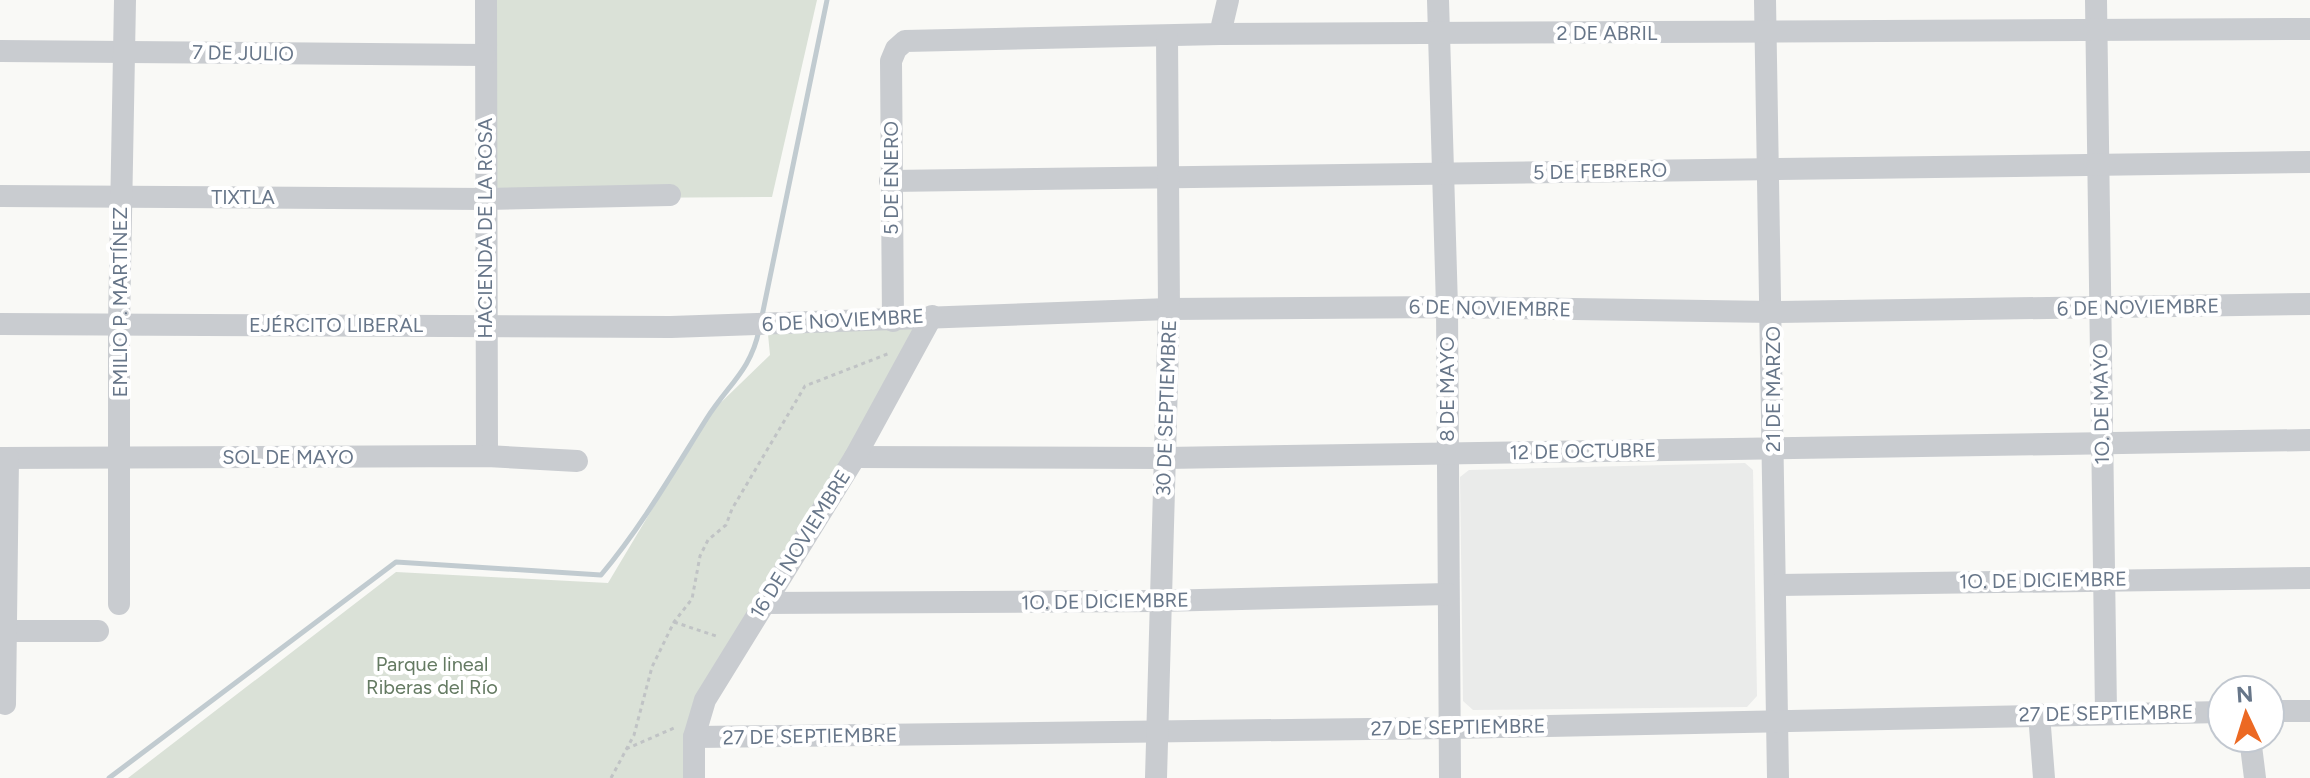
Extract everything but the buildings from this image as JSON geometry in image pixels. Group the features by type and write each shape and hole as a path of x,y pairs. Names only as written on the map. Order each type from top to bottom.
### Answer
{"street":[{"name":"EMILIO P. MARTÍNEZ","path":"119,604 119,324 125,0"},
{"name":"HACIENDA DE LA ROSA","path":"486,0 484,325 487,456"},
{"path":"1220,34 1228,0"},
{"name":"8 DE MAYO","path":"1438,0 1447,307 1450,778"},
{"name":"21 DE MARZO","path":"1765,0 1773,312 1778,778"},
{"name":"1O. DE MAYO","path":"2096,0 2106,712"},
{"name":"2 DE ABRIL","path":"905,41 1220,34 2095,33 2310,29"},
{"name":"30 DE SEPTIEMBRE","path":"1156,778 1169,309 1167,37"},
{"name":"5 DE ENERO","path":"893,321 891,61 896,49 905,41"},
{"name":"7 DE JULIO","path":"0,51 485,55"},
{"name":"5 DE FEBRERO","path":"890,181 2310,162"},
{"name":"TIXTLA","path":"0,196 486,199 670,195"},
{"name":"6 DE NOVIEMBRE","path":"671,327 1169,309 1447,307 1773,312 2310,304"},
{"name":"16 DE NOVIEMBRE","path":"694,778 696,727 737,643 855,457 932,316"},
{"name":"EJÉRCITO LIBERAL","path":"0,324 671,327"},
{"name":"12 DE OCTUBRE","path":"855,457 1166,458 2310,440"},
{"name":"SOL DE MAYO","path":"4,458 487,456 577,461"},
{"path":"4,458 5,704"},
{"name":"1O. DE DICIEMBRE","path":"1775,585 2310,578"},
{"name":"1O. DE DICIEMBRE","path":"763,603 1159,601 1448,594"},
{"path":"3,631 98,631"},
{"path":"2286,711 2310,711"},
{"name":"27 DE SEPTIEMBRE","path":"696,727 1449,728 2206,712"},
{"path":"2039,714 2044,778"},
{"path":"2252,754 2255,778"}],"path":[{"path":"611,778 634,735 652,667 674,622 692,599 700,556 708,540 726,525 732,509 805,386 881,355 914,349"},
{"path":"674,622 737,643"},
{"path":"626,749 696,727"}],"shaded area":[{"path":"1745,463 1753,470 1757,696 1747,707 1473,710 1463,701 1460,477 1469,470"}],"green space":[{"path":"486,0 817,0 772,197 486,199"},
{"name":"Parque lineal Riberas del Río","path":"932,316 720,671 694,778 128,778 396,572 608,583 709,414 770,355 767,324"}],"waterway":[{"path":"762,316 827,0"},
{"path":"109,778 396,562 601,575 644,518 707,418 745,367 759,330"}]}
